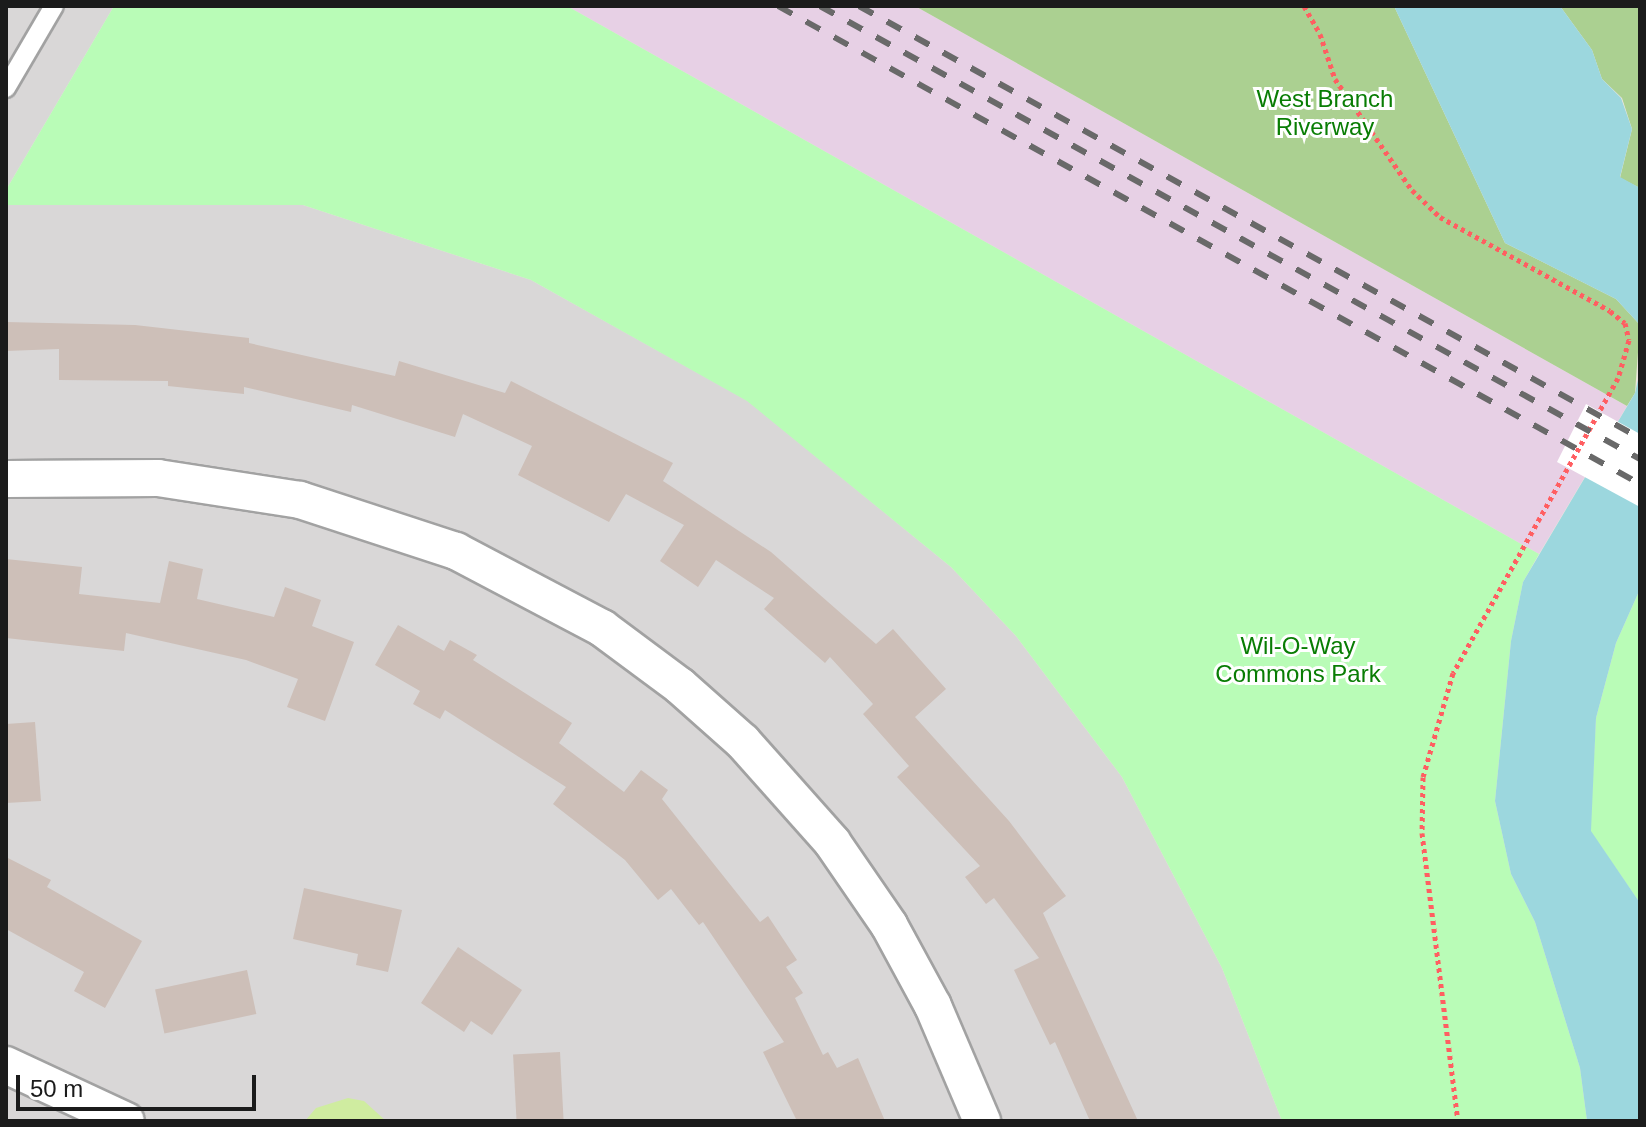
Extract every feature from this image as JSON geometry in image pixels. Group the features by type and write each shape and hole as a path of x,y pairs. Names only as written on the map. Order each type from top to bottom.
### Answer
{"street":[{"path":"6,479 158,478 300,500 456,551 602,628 680,686 743,742 832,842 889,925 933,1006 982,1121"},
{"path":"6,1065 126,1121"}],"lane":[{"path":"8,79 54,6"}],"path":[{"path":"1304,6 1320,34 1335,79 1412,190 1452,225 1610,311 1625,323 1629,340 1618,378 1453,673 1423,777 1422,833 1458,1121"}],"shaded area":[{"path":"6,6 114,6 6,190"},
{"path":"567,6 915,6 1627,406 1539,554"},
{"path":"6,205 303,205 531,280 748,401 951,567 1016,636 1122,777 1222,968 1282,1121 6,1121"}],"green space":[{"name":"Wil-O-Way Commons Park","path":"114,6 567,6 1539,554 1523,582 1511,641 1495,801 1511,874 1535,922 1580,1068 1587,1121 1282,1121 1222,968 1122,777 1016,636 951,567 747,401 531,280 303,205 6,205 6,190"},
{"name":"West Branch Riverway","path":"915,6 1394,6 1505,243 1616,299 1640,325 1635,393 1627,406"},
{"path":"1560,6 1640,6 1640,188 1620,178 1632,129 1622,98 1602,79 1592,50"},
{"path":"1640,589 1640,903 1590,831 1596,718 1616,643"},
{"path":"348,1098 364,1101 386,1121 305,1121 316,1108"}],"water":[{"path":"1394,6 1560,6 1592,50 1602,79 1621,98 1632,129 1620,177 1640,188 1640,325 1616,299 1505,243"},
{"path":"1640,371 1640,589 1616,643 1596,718 1591,831 1640,903 1640,1121 1587,1121 1580,1068 1535,922 1511,874 1495,801 1511,641 1523,582 1635,393"}],"pier":[{"path":"1586,404 1640,434 1640,507 1557,462"}],"building":[{"path":"6,322 135,325 249,338 249,343 395,376 399,361 505,393 511,381 673,463 663,481 771,552 876,644 893,629 946,689 915,717 1009,821 1066,896 1043,913 1138,1121 1090,1121 1055,1042 1050,1045 1014,970 1039,958 994,898 986,904 965,877 980,866 897,777 909,766 863,714 873,704 830,657 825,663 764,609 774,598 716,560 698,587 660,561 684,525 626,494 609,522 518,475 532,446 463,414 455,437 352,405 351,412 244,387 244,394 168,386 168,381 59,380 59,349 6,351"},
{"path":"6,559 82,567 79,594 160,603 169,561 203,569 197,599 274,617 285,587 321,600 312,626 354,642 325,721 287,707 298,679 246,660 126,633 124,651 6,638"},
{"path":"398,625 444,651 450,640 477,655 473,660 572,723 559,743 624,792 641,770 668,790 662,799 760,922 768,916 797,960 786,967 803,993 795,998 823,1055 828,1052 837,1068 858,1058 885,1121 797,1121 763,1052 784,1042 703,922 699,925 671,889 658,900 625,860 553,804 566,787 445,710 440,719 413,704 420,691 375,665"},
{"path":"35,722 41,801 6,803 6,724"},
{"path":"6,857 51,880 47,887 142,941 105,1008 74,991 84,972 6,929"},
{"path":"304,888 402,910 388,972 356,965 358,954 293,939"},
{"path":"458,947 522,990 492,1035 471,1021 464,1032 421,1003"},
{"path":"247,970 256,1014 164,1034 155,990"},
{"path":"560,1052 564,1121 517,1121 513,1054"}],"railway":[{"path":"778,6 1640,484"},
{"path":"820,6 1640,459"},
{"path":"859,6 1640,438"}]}
